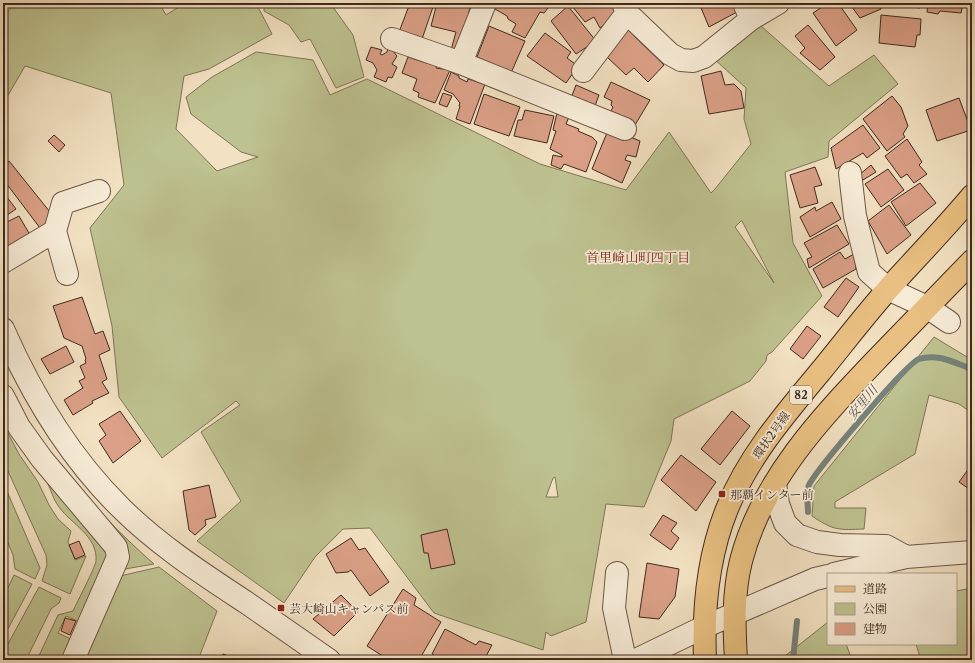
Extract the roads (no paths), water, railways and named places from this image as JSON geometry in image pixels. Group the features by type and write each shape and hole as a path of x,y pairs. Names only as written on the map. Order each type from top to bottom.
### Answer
{"main road":[{"name":"環状2号線","path":"705,660 704,627 713,555 727,508 744,475 774,428 888,289 972,196"},
{"name":"82","path":"736,660 734,615 738,576 748,540 756,520 776,484 804,440 830,408 972,261"}],"street":[{"path":"461,63 485,3"},
{"path":"583,71 625,8 670,54 681,60 693,61 704,56 748,11 778,3"},
{"path":"392,39 461,63 625,129"},
{"path":"850,174 855,216 869,272 888,289 928,307 949,322"},
{"path":"67,274 55,231 63,203 99,191"},
{"path":"3,262 55,231"},
{"path":"3,329 49,420 92,478 121,508 153,537 199,571 329,660"},
{"path":"3,396 19,427 42,459 116,547 118,557 73,660"},
{"path":"776,484 778,504 785,522 797,535 817,542 840,545 886,546 906,557"},
{"path":"842,573 873,569 906,557 972,552"},
{"path":"617,573 614,608 625,660"},
{"path":"636,660 704,627 815,579 827,576"}],"waterway":[{"name":"安里川","path":"808,512 808,488 815,475 862,418 911,365 919,359 933,357 972,369"},
{"name":"安里川","path":"793,660 797,621"}],"place":[{"name":"那覇インター前","path":"722,494"},
{"name":"芸大崎山キャンパス前","path":"281,608"}],"district":[{"name":"首里崎山町四丁目","path":"638,257"}]}
